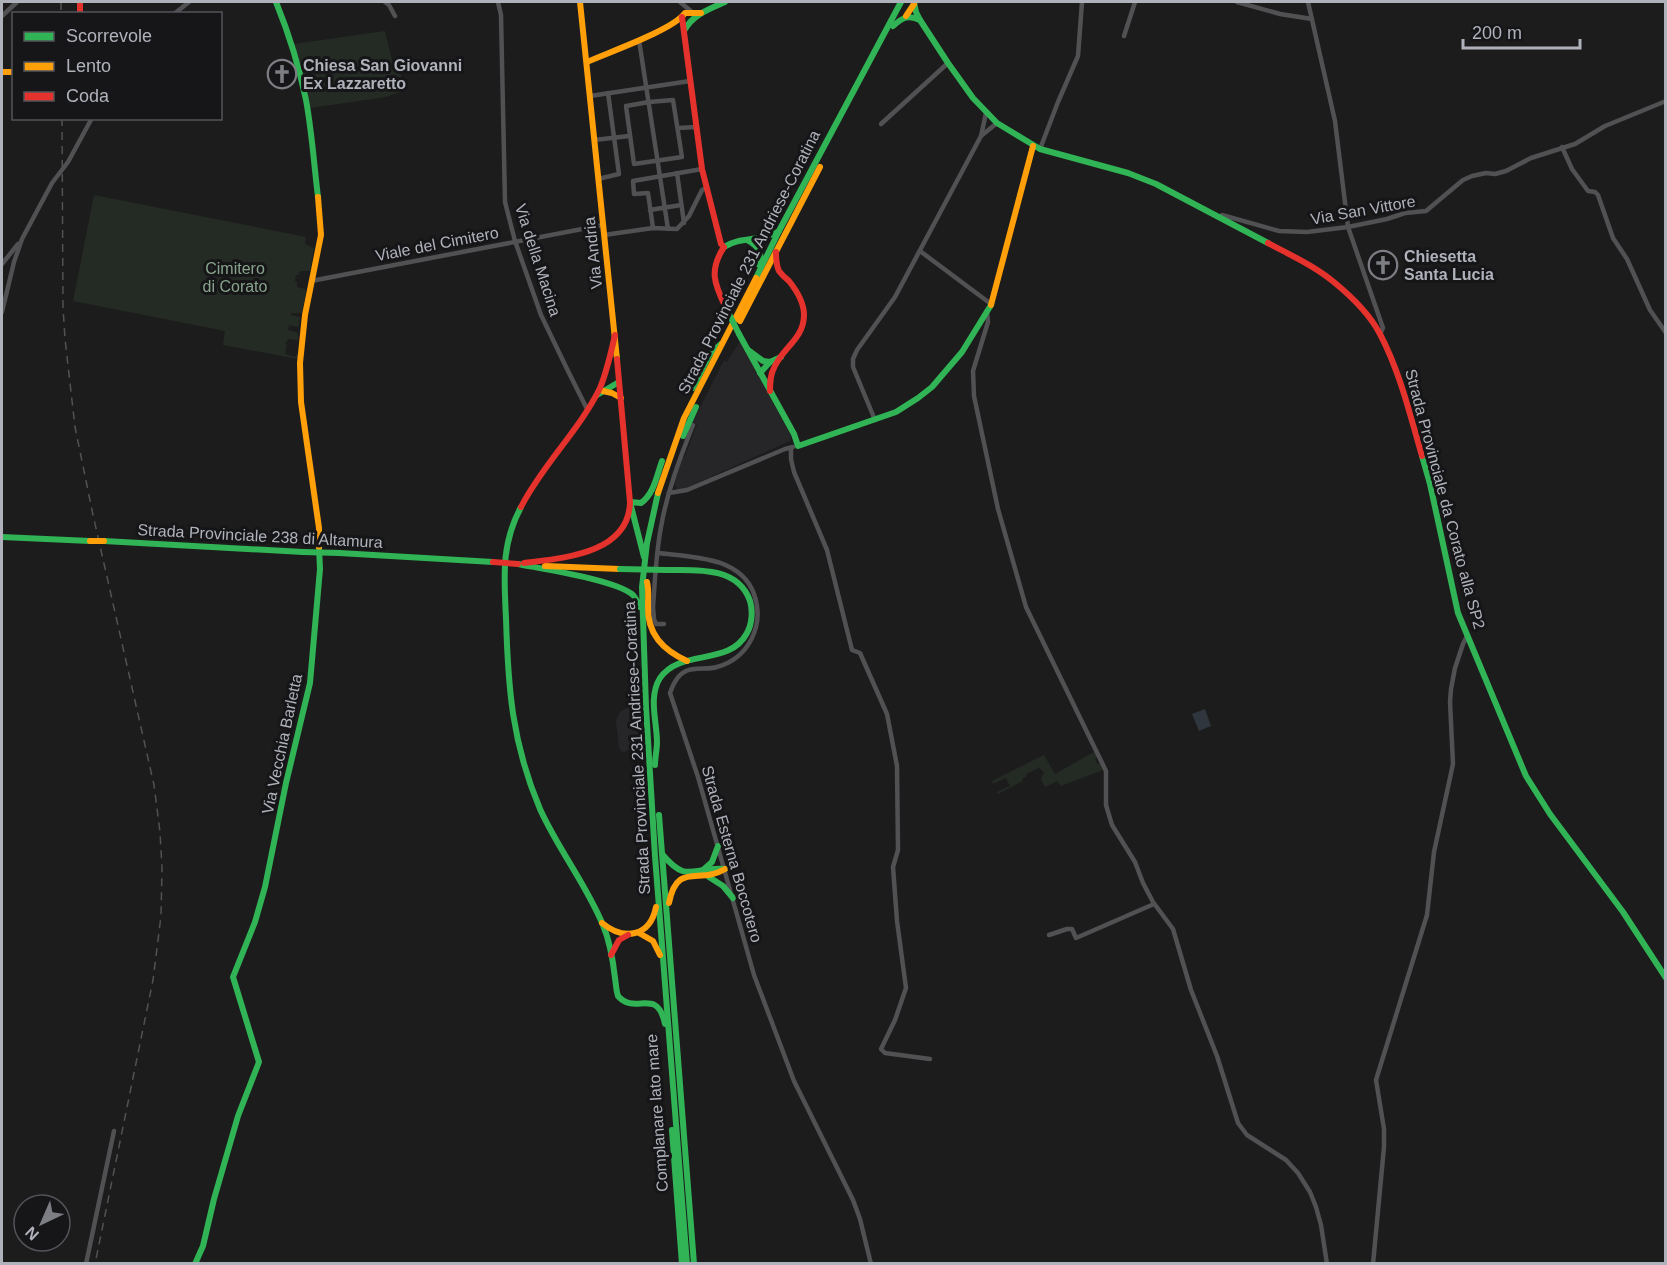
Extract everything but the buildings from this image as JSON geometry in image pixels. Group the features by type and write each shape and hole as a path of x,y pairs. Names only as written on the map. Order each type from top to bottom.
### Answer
{"main road":[{"name":"Via Vecchia Barletta","path":"195,1263 203,1246 238,1116 260,1062 232,977 255,922 265,887 286,783 310,683 320,569 319,528 301,402 300,363 305,315 321,235 309,119 300,70 276,2"},
{"name":"Via Andria","path":"580,2 630,502"},
{"path":"682,17 687,19 725,2"},
{"name":"Strada Provinciale 231 Andriese-Coratina","path":"687,1263 665,985 655,765 645,622 647,582 654,533 659,507 677,449 694,409 780,230 899,2"},
{"name":"Strada Provinciale 231 Andriese-Coratina","path":"694,1263 667,927 658,855 646,707 642,587 645,561 654,511 670,453 684,418 751,292 776,252 906,2"},
{"path":"893,26 906,16 914,3"},
{"name":"Strada Provinciale da Corato alla SP2","path":"914,3 920,20 948,63 973,98 997,123 1040,149 1128,173 1156,184 1306,264 1334,282 1355,302 1380,334 1395,365 1412,418 1430,484 1458,613 1514,749 1538,798 1637,931 1665,978"},
{"path":"684,32 685,26 693,16"},
{"path":"906,16 920,20"},
{"path":"587,62 667,27 682,17"},
{"path":"682,17 702,169 721,244 724,247"},
{"path":"780,230 766,238 736,240 724,247 718,255 713,280 739,334 794,434 795,447 896,412 932,387 962,352 989,307 1033,146"},
{"path":"747,240 756,244 762,258 747,289 751,292 758,291 768,277 776,275 785,278"},
{"path":"770,391 772,370 802,331 804,321 804,310 800,297 778,266 776,252"},
{"path":"596,396 612,355 615,335"},
{"path":"630,502 641,503 649,495 671,438 710,354 724,342"},
{"path":"748,350 763,361 770,362"},
{"path":"760,373 770,362 781,356"},
{"path":"760,373 772,370"},
{"path":"602,383 609,379 619,382"},
{"path":"596,396 619,382"},
{"path":"603,391 621,398"},
{"name":"Complanare lato mare","path":"596,396 539,476 514,518 507,542 504,574 509,689 521,755 536,798 548,825 602,923 611,955 618,997 623,1002 633,1004 654,1004 660,1009 664,1019 682,1263"},
{"path":"630,502 645,561"},
{"path":"518,564 583,553 600,547 619,533 626,523 630,502"},
{"name":"Strada Provinciale 238 di Altamura","path":"5,537 518,564"},
{"path":"518,564 709,572 730,576 740,583 751,606 751,621 746,636 728,652 712,658 687,661 676,665 660,680 654,705 657,743 655,765"},
{"path":"518,564 622,588 634,596 638,602 643,631"},
{"path":"647,582 649,588 648,622 653,636 670,653 687,661"},
{"path":"701,871 712,862 718,846"},
{"path":"658,855 679,872 725,869"},
{"path":"607,939 639,933 651,922 656,912 658,855"},
{"path":"667,927 670,917 670,895 677,882 690,875 709,877 720,874 725,869"},
{"path":"709,877 723,886 733,898"},
{"path":"602,923 618,937"},
{"path":"639,933 653,941 660,953 662,980 665,985"},
{"path":"611,955 618,937"}],"street":[{"path":"2,16 17,2"},
{"path":"176,12 189,2"},
{"path":"385,2 390,5 395,16"},
{"name":"Via della Macina","path":"498,2 501,15 506,202 515,240 541,315 587,409"},
{"path":"681,2 693,16"},
{"path":"681,2 682,17"},
{"path":"1040,149 1078,56 1082,2"},
{"path":"1124,36 1135,2"},
{"path":"1237,2 1280,14 1312,19"},
{"path":"1308,2 1335,122 1348,227 1383,328 1380,334"},
{"path":"639,39 668,229"},
{"path":"881,124 948,63"},
{"path":"590,96 690,81"},
{"path":"598,179 619,174 608,93"},
{"path":"673,100 678,129 682,157 634,164 626,106 673,100"},
{"name":"Via San Vittore","path":"1219,217 1222,215 1279,231 1308,232 1348,227 1405,213 1426,211 1463,180 1486,173 1495,174 1506,171 1531,158 1575,144 1605,126 1665,101"},
{"path":"875,420 853,367 853,359 866,336 895,297 981,136 986,113"},
{"path":"2,312 22,239 52,183 68,162 91,120"},
{"path":"981,136 997,123"},
{"path":"678,129 696,127"},
{"path":"594,140 629,135"},
{"path":"1562,147 1579,180 1588,191 1598,195 1613,237 1650,310 1665,333"},
{"path":"653,228 648,194 634,194 633,181 702,169"},
{"path":"677,173 684,223"},
{"path":"604,235 653,228 677,229 684,223 702,190 706,188"},
{"path":"650,210 681,205"},
{"name":"Viale del Cimitero","path":"311,279 603,224"},
{"path":"2,264 22,239"},
{"path":"920,250 989,307 988,322 973,371 974,396 998,508 1026,607 1106,771 1106,805 1112,825 1135,862 1154,904 1173,929 1191,990 1217,1056 1238,1123 1247,1135 1286,1160 1298,1173 1316,1207 1327,1263"},
{"path":"664,624 656,624 653,607 661,528 669,493 693,424"},
{"path":"669,493 687,490 785,449 795,447 791,459 794,472 826,550 852,651 860,653 887,714 896,758 898,850 893,867 906,988 895,1020 880,1049 885,1053 930,1059"},
{"name":"Strada Esterna Boccotero","path":"658,553 717,561 731,568 743,577 753,590 757,603 759,615 756,632 740,655 716,668 686,671 679,675 670,693 698,777 754,975 794,1081 853,1200 871,1263"},
{"path":"1373,1263 1384,1147 1384,1129 1376,1080 1427,915 1434,852 1453,765 1451,689 1467,636"},
{"path":"1049,935 1067,928 1072,929 1076,938 1154,904"},
{"path":"86,1263 114,1131"}],"shaded area":[{"path":"740,341 791,436 790,441 682,490 677,489 674,482 697,424 693,421 724,360 727,362"},
{"path":"628,707 641,707 644,742 624,752 619,747 616,721 620,712"},
{"path":"1205,709 1211,726 1199,731 1192,714"}],"green space":[{"path":"385,31 393,65 398,65 405,90 386,97 310,108 303,71 294,44"},
{"name":"Cimitero di Corato","path":"94,195 306,237 305,244 314,248 310,271 300,271 295,281 297,287 306,291 302,313 291,313 291,315 300,317 299,325 298,327 289,325 288,330 298,333 298,343 297,340 288,339 285,344 287,345 285,354 296,357 296,354 298,359 223,345 225,331 73,301"},
{"path":"1094,752 1097,763 1103,770 1061,786 1057,781 1045,787 1041,779 1044,772 1039,768 1026,774 1023,781 998,794 997,792 1010,786 1006,778 993,784 992,781 1044,755 1055,774"}],"railway":[{"path":"61,2 61,12"},
{"path":"62,120 63,307 75,427 154,785 162,868 161,916 153,980 95,1264"}],"traffic: fast":[{"path":"276,2 293,50 306,100 318,197"},
{"path":"684,31 696,17 725,2"},
{"path":"756,278 901,2"},
{"path":"914,2 920,20 948,63 973,98 997,123 1040,149 1128,173 1156,184 1268,243"},
{"path":"893,26 905,18 912,17 920,20"},
{"path":"724,247 737,241 765,237 779,231"},
{"path":"747,240 759,250 759,265"},
{"path":"739,334 794,434 798,446 896,412 918,398 932,387 962,352 991,305"},
{"path":"725,306 739,334"},
{"path":"693,388 710,354 721,344"},
{"path":"748,350 763,361 770,362"},
{"path":"760,373 770,362 781,357"},
{"path":"597,395 619,382"},
{"path":"683,436 696,407"},
{"path":"1422,456 1458,613 1526,776 1550,814 1623,912 1666,978"},
{"path":"644,557 630,502 641,503 649,495 662,461"},
{"path":"658,493 647,543 642,587 646,707 655,856 687,1264"},
{"path":"521,507 507,548 505,589 510,692 523,761 547,824 589,895 603,925 611,951 618,996 631,1003 657,1006 665,1024"},
{"path":"2,537 90,541"},
{"path":"104,541 303,552"},
{"path":"195,1264 203,1246 238,1116 259,1062 233,977 255,922 265,887 286,783 310,683 320,569 319,547"},
{"path":"303,552 339,553"},
{"path":"339,553 493,562"},
{"path":"518,564 611,585 633,595 640,607"},
{"path":"620,569 666,570"},
{"path":"655,765 657,742 654,693 660,678 680,663 729,650 747,633 752,617 750,601 736,581 715,572 666,570"},
{"path":"659,815 694,1264"},
{"path":"703,870 712,862 718,846"},
{"path":"662,854 678,869 685,872 725,869"},
{"path":"709,877 723,886 733,898"},
{"path":"672,1130 682,1264"}],"traffic: slow":[{"path":"580,2 617,359"},
{"path":"906,16 914,4"},
{"path":"587,62 655,33 678,20 685,13 701,13"},
{"path":"2,72 12,72"},
{"path":"991,305 1033,146"},
{"path":"740,321 820,167"},
{"path":"318,197 321,235 305,315 300,363 301,402 319,528 319,547"},
{"path":"658,493 684,418 756,278"},
{"path":"603,391 621,398"},
{"path":"90,541 104,541"},
{"path":"545,566 620,569"},
{"path":"647,582 648,616 654,633 671,652 687,661"},
{"path":"669,903 677,882 683,878 706,875 725,869"},
{"path":"602,923 619,932 635,933 648,925 656,907"},
{"path":"639,933 653,941 660,955"}],"traffic: jam":[{"path":"80,2 80,12"},
{"path":"682,17 702,169 721,244 724,247 716,263 715,276 725,306"},
{"path":"1268,243 1327,277 1354,300 1371,320 1393,363 1422,456"},
{"path":"770,391 773,371 797,337 804,315 797,293 779,271 776,252"},
{"path":"521,507 600,388 615,335"},
{"path":"524,563 557,559 591,550 606,543 618,533 627,519 630,502 617,359"},
{"path":"493,562 518,564"},
{"path":"611,955 619,940 628,935"}],"place":[{"name":"Chiesa San Giovanni Ex Lazzaretto","path":"282,74"},
{"name":"Chiesetta Santa Lucia","path":"1383,265"}]}
